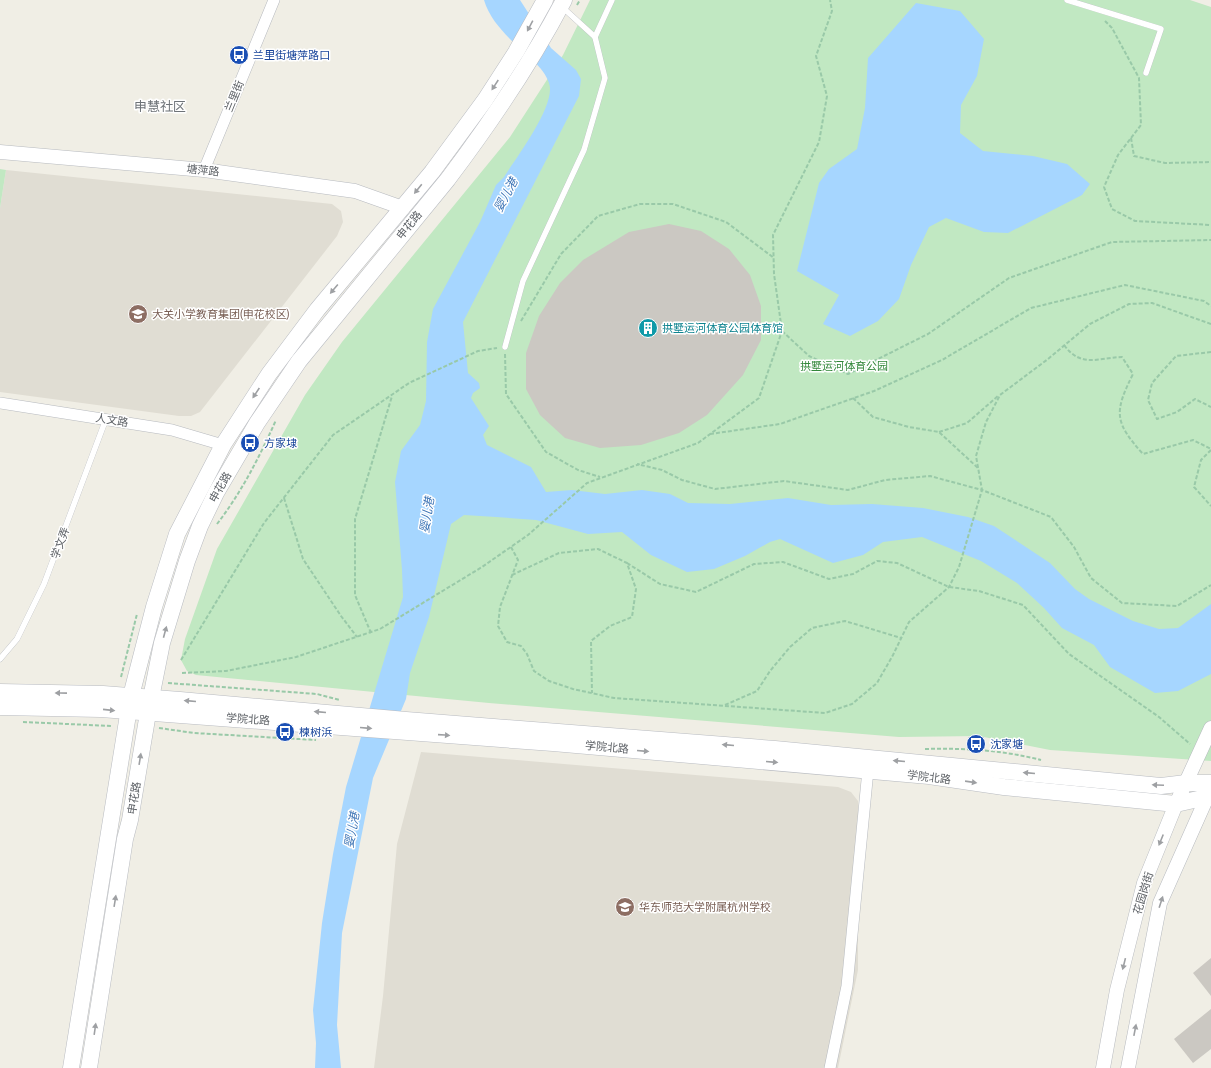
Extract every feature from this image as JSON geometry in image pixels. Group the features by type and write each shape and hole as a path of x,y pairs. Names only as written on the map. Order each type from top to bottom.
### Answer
{"main road":[{"name":"申花路","path":"72,1068 127,720 125,696 177,534 223,446 243,412 287,348 316,310 403,208 485,100 516,52 545,0"},
{"name":"申花路","path":"89,1068 124,839 130,820 151,697 162,643 173,602 200,526 216,493 258,422 298,361 453,173 512,91 560,8"},
{"name":"学院北路","path":"0,692 151,697 359,715 406,726 553,743 868,770 929,776 1004,787 1176,804 1210,788"},
{"name":"学院北路","path":"0,707 101,709 127,720 406,726 775,749 1161,786 1186,782 1210,788"}],"street":[{"name":"兰里街","path":"204,170 274,0"},
{"name":"塘萍路","path":"0,152 204,170 355,191 403,208"},
{"name":"人文路","path":"0,403 172,430 223,446"},
{"name":"花园岗街","path":"1103,1068 1117,990 1144,884 1176,804 1211,728"},
{"path":"830,1068 847,986 868,770"},
{"name":"花园岗街","path":"1128,1068 1160,903 1210,788"}],"lane":[{"path":"595,37 612,0"},
{"path":"1067,0 1094,10 1161,29 1146,73"},
{"path":"505,347 523,281 584,150 598,109 605,78 595,37 560,8"},
{"name":"学文弄","path":"0,659 17,639 44,584 106,419"}],"path":[{"path":"182,673 226,671 296,657 380,629 445,590 528,535 586,483 698,443 759,398 782,331 774,274 774,235 819,142 827,96 816,56 832,11 830,0"},
{"path":"1094,10 1112,28 1138,78 1141,125 1118,155 1104,187 1112,209 1135,222 1211,225"},
{"path":"1131,138 1134,156 1166,163 1211,162"},
{"path":"517,328 561,254 598,216 640,204 673,204 726,222 774,258"},
{"path":"782,331 809,356 848,374 928,334 1009,278 1112,242 1211,240"},
{"path":"709,434 780,424 874,391 942,360 1031,308 1125,285 1204,300 1211,306"},
{"path":"853,398 873,417 909,427 939,432 967,422 1090,324 1129,304 1152,303 1211,324"},
{"path":"1064,346 1071,355 1085,362 1102,358 1122,357 1133,374 1123,394 1118,412 1127,436 1143,454 1193,440 1211,450 1201,460 1194,487 1211,506"},
{"path":"181,660 264,523 333,435 409,383 478,351 505,347 506,394 546,452 578,470 601,477"},
{"path":"1211,352 1176,356 1152,384 1148,400 1157,419 1176,412 1195,399 1211,407"},
{"path":"371,633 355,595 355,519 392,395"},
{"path":"510,547 518,560 500,607 498,626 506,642 521,646 527,654 534,671 549,681 614,698 825,713 852,704 877,683 909,622 949,587 959,567 982,490 976,456 986,422 1000,395"},
{"path":"213,529 229,508 266,442 279,415"},
{"path":"939,432 978,468"},
{"path":"636,464 662,470 682,480 715,489 784,481 848,490 885,480 930,476 982,490 1051,518 1074,547 1091,578 1122,602 1177,606 1211,585"},
{"path":"284,498 303,559 341,616 357,637"},
{"path":"511,575 560,553 598,549 627,563 660,584 696,592 754,564 783,562 829,579 853,574 877,561 897,563 949,587 979,592 1023,605 1069,654 1159,717 1199,752"},
{"path":"592,693 590,641 610,626 632,617 636,589 627,563"},
{"path":"125,696 121,673 139,608"},
{"path":"724,706 757,691 770,671 790,647 812,628 845,621 901,638"},
{"path":"21,722 127,720"},
{"path":"147,720 194,733 305,740 319,739"}],"shaded area":[{"name":"大关小学教育集团(申花校区)","path":"6,170 332,204 341,211 343,222 337,236 200,412 191,416 179,416 0,392 0,208"},
{"name":"华东师范大学附属杭州学校","path":"421,752 838,787 851,792 858,801 858,970 838,1068 374,1068 383,996 397,844"}],"green space":[{"name":"拱墅运河体育公园","path":"590,0 1190,0 1211,7 1211,761 1050,750 979,736 899,737 489,703 196,675 187,671 181,660 185,639 217,549 305,395 342,342 510,137 563,55"},
{"path":"0,169 6,170 0,208"}],"water":[{"name":"婴儿港","path":"484,0 520,0 551,48 576,70 581,79 579,96 463,322 468,373 479,383 480,388 473,393 471,398 489,426 483,435 487,445 531,467 546,492 572,490 605,494 642,490 670,494 688,503 730,504 788,498 831,505 872,504 923,508 968,517 994,526 1050,563 1075,589 1089,599 1133,621 1159,629 1178,628 1211,604 1211,674 1178,691 1155,693 1110,667 1094,645 1062,628 1044,608 1017,583 981,561 922,537 883,542 863,555 833,563 780,539 770,542 745,556 714,569 687,572 651,555 622,532 588,534 536,520 464,515 451,524 429,617 410,673 406,699 373,778 342,933 337,1025 341,1068 315,1068 316,1043 313,1010 322,923 346,787 403,597 395,482 401,451 420,425 426,401 427,342 433,309 480,222 496,185 504,177 534,131 547,104 550,92 547,77 534,61 500,28 492,18"},
{"path":"916,3 960,11 984,39 977,76 961,105 960,133 983,151 1033,156 1067,164 1090,184 1082,195 1008,233 984,232 946,218 929,227 911,265 899,299 878,321 850,336 823,324 839,295 797,271 819,183 829,169 857,149 865,108 868,58"}],"building":[{"name":"拱墅运河体育公园体育馆","path":"669,224 701,231 729,249 750,275 761,306 761,340 743,375 707,415 679,433 641,445 600,448 565,438 540,415 526,389 526,353 539,316 560,283 583,260 629,232"},
{"path":"1211,958 1211,996 1193,973"},
{"path":"1211,1009 1211,1049 1193,1063 1174,1039"}],"place":[{"name":"兰里街塘萍路口","path":"239,55"},
{"name":"大关小学教育集团(申花校区)","path":"138,314"},
{"name":"拱墅运河体育公园体育馆","path":"648,328"},
{"name":"方家埭","path":"250,443"},
{"name":"楝树浜","path":"285,732"},
{"name":"沈家塘","path":"976,744"},
{"name":"华东师范大学附属杭州学校","path":"625,907"}],"district":[{"name":"申慧社区","path":"160,106"}]}
